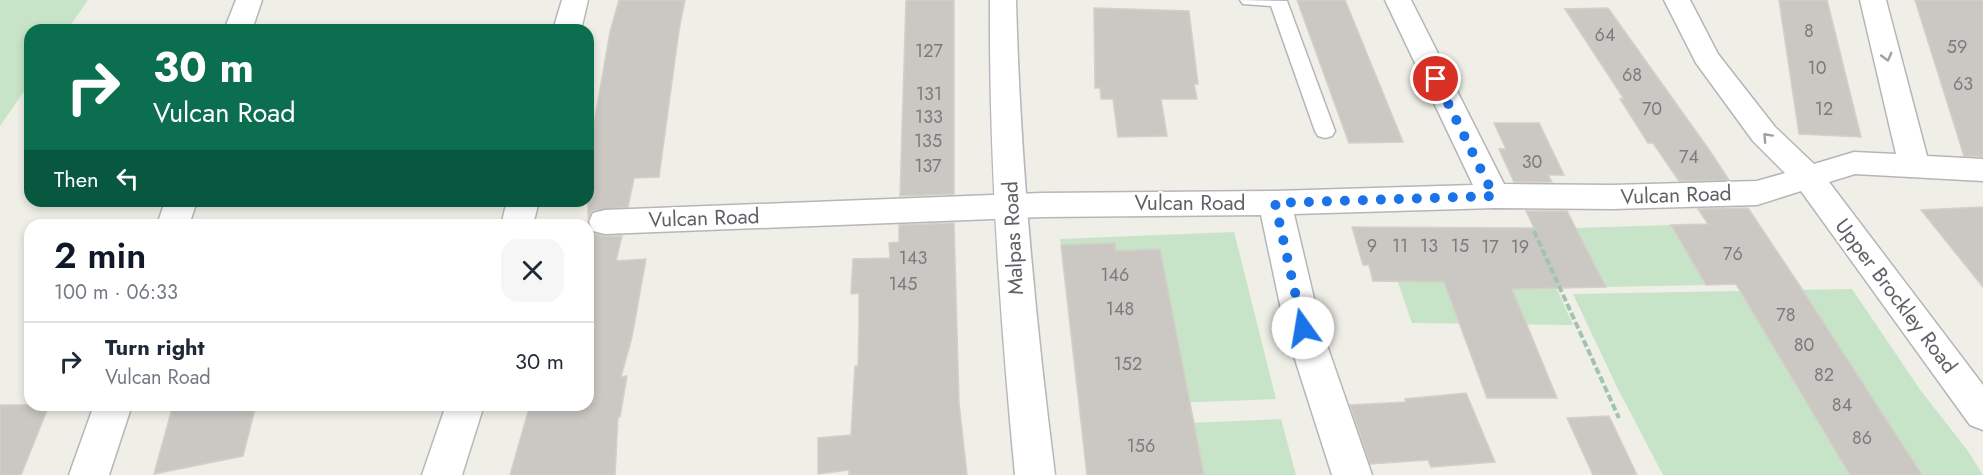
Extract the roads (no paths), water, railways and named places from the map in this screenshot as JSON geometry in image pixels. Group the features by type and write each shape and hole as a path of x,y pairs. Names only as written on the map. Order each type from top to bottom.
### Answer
{"street":[{"path":"240,24 249,0"},
{"path":"569,24 576,0"},
{"name":"Malpas Road","path":"1003,0 1019,340 1035,475"},
{"path":"1398,0 1506,197"},
{"name":"Upper Brockley Road","path":"1677,0 1706,57 1764,134 1809,178 1983,414"},
{"path":"1872,0 1914,164"},
{"path":"1809,178 1854,162 1983,170"},
{"name":"Vulcan Road","path":"605,222 1011,206 1757,193 1809,178"},
{"path":"1275,203 1303,328 1352,475"},
{"path":"89,475 111,411"},
{"path":"442,475 463,411"}],"lane":[{"path":"1249,0 1278,1 1325,131"}]}
